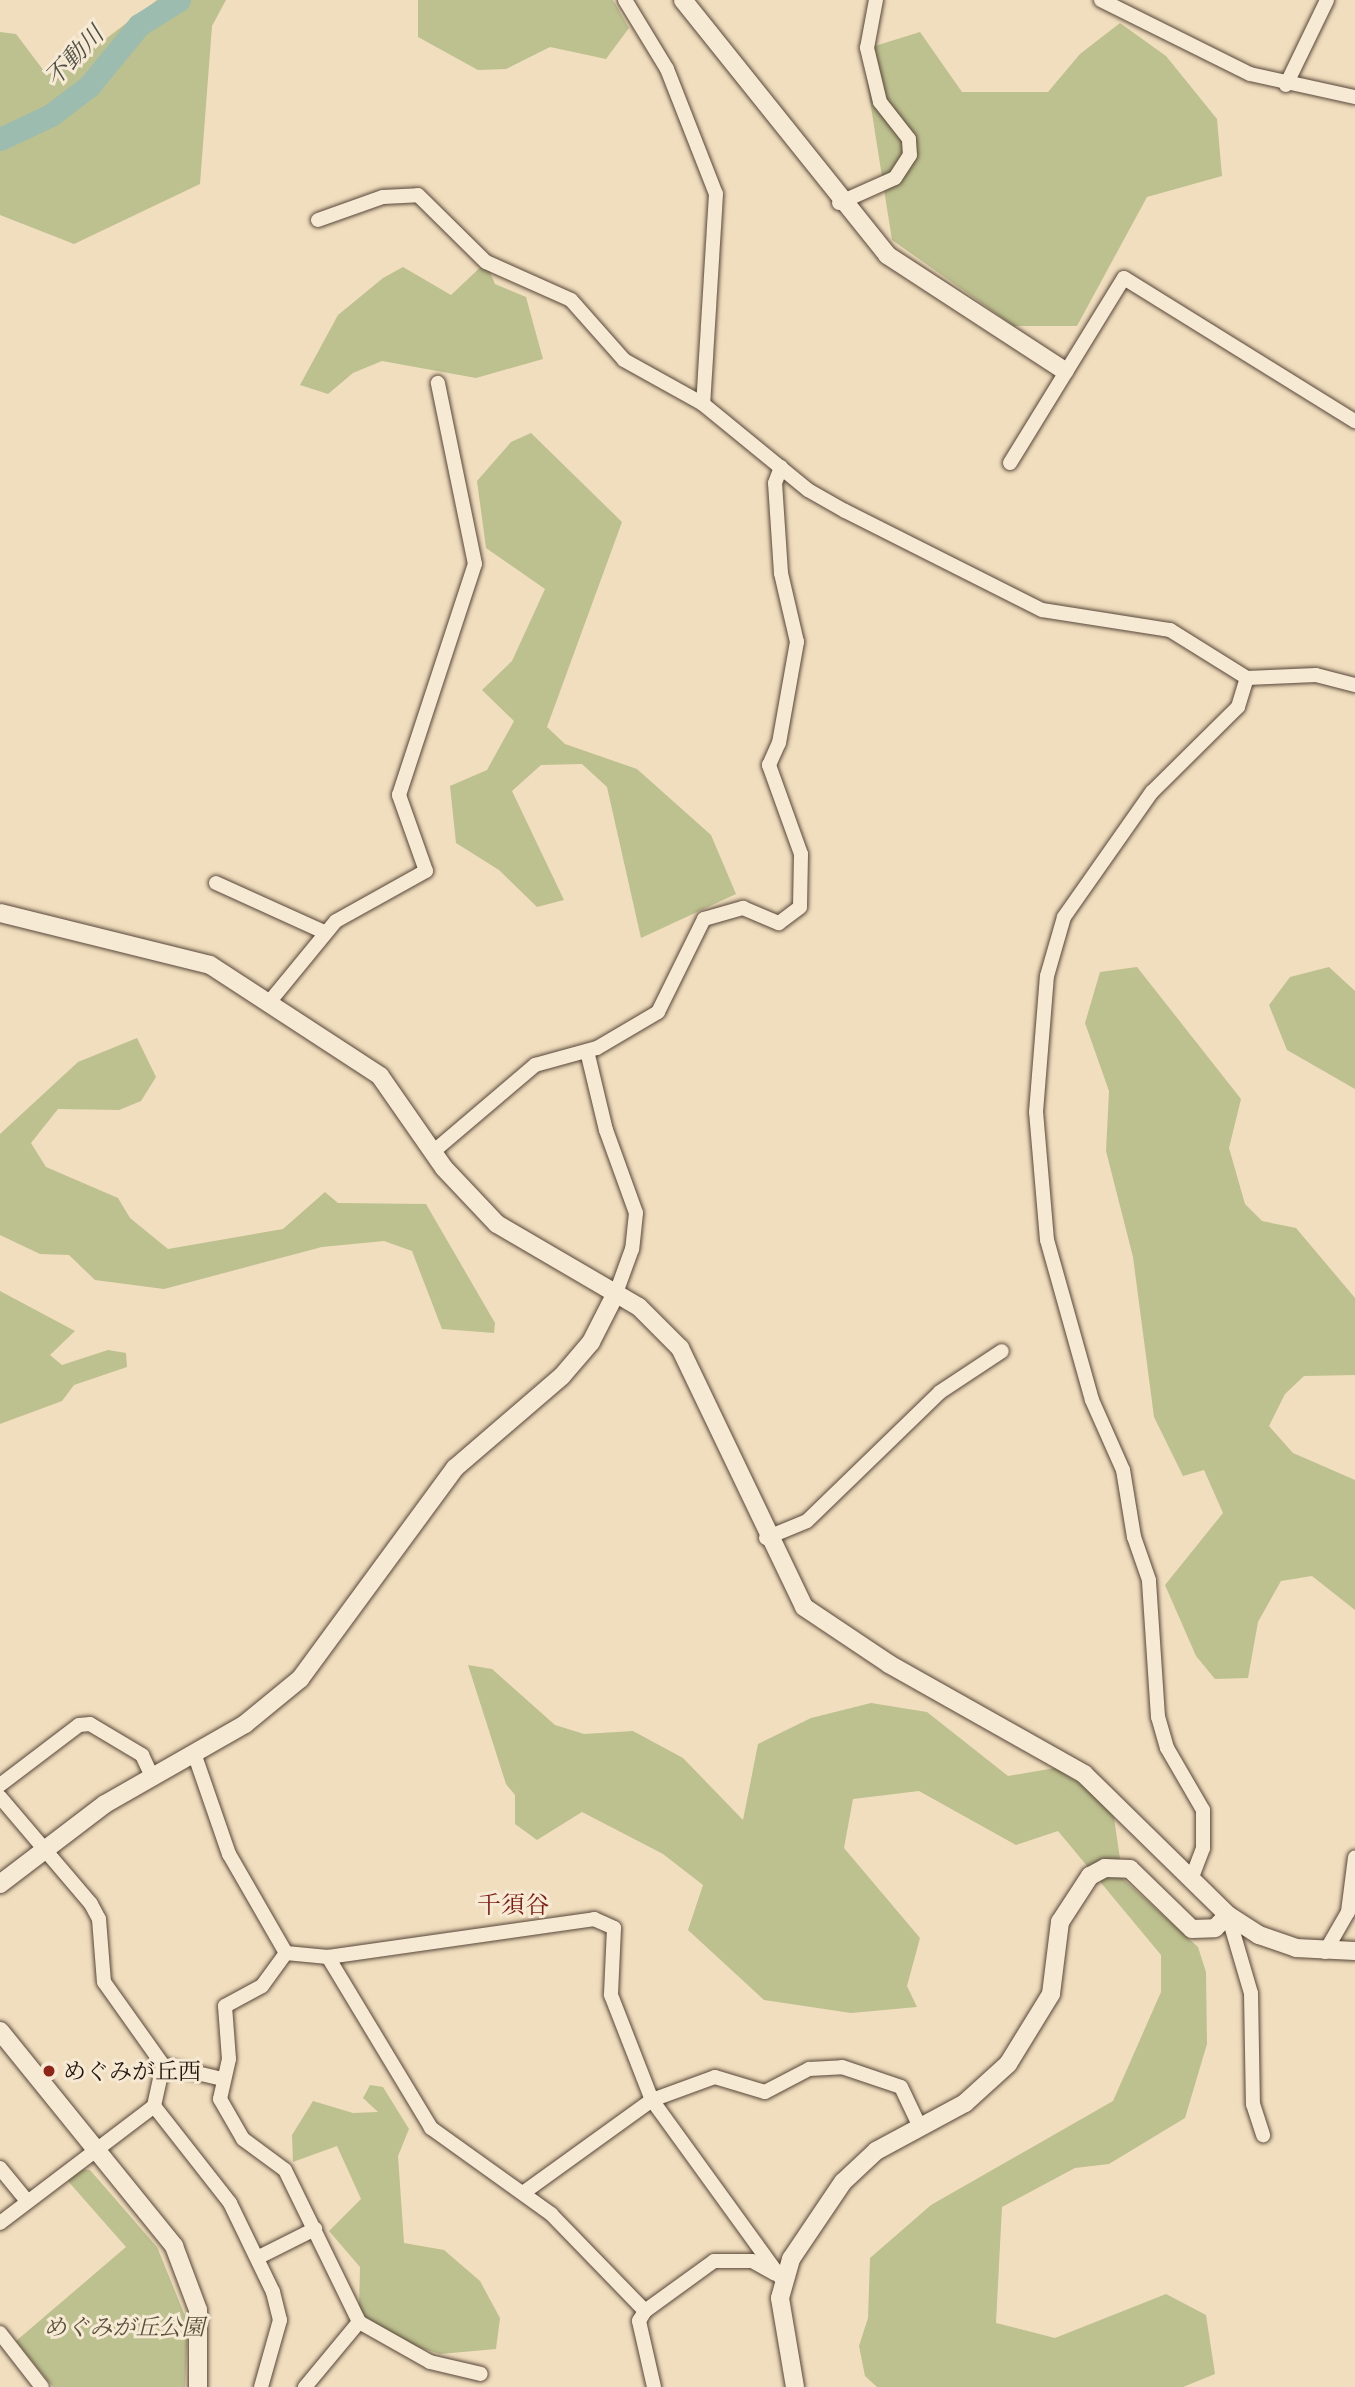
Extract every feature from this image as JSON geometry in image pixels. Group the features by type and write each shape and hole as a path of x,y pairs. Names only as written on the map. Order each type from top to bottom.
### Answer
{"street":[{"path":"625,0 667,69 716,194 708,245 703,404"},
{"path":"683,0 839,203 887,255 1065,371"},
{"path":"839,203 895,178 909,155 909,139 880,102 867,48 876,0"},
{"path":"1101,0 1250,74 1286,85 1355,97"},
{"path":"1286,85 1327,0"},
{"path":"318,220 383,197 418,195 486,262 571,300 624,360 703,404 781,467 845,511 1042,610 1170,630 1247,678 1315,675 1355,685"},
{"path":"1010,463 1124,278 1355,421"},
{"path":"271,1000 324,932 350,910 426,871 399,794 475,564 438,383"},
{"path":"434,1151 535,1065 587,1051 658,1012 704,919 743,908 779,923 800,907 801,854 769,765 779,743 797,642 781,573 775,483 781,467"},
{"path":"1192,1877 1203,1848 1203,1810 1167,1748 1158,1717 1149,1580 1134,1537 1123,1470 1092,1400 1047,1240 1036,1112 1047,976 1064,917 1152,792 1238,707 1247,678"},
{"path":"216,883 324,932"},
{"path":"0,913 158,948 210,965 271,1000 380,1076 434,1151 497,1224 616,1293 680,1348 766,1538 804,1607 832,1629 1046,1747 1105,1791 1228,1915 1259,1935 1325,1952 1355,1951"},
{"path":"0,1884 151,1774 245,1724 300,1679 455,1468 562,1376 591,1342 616,1293 632,1249 636,1213 606,1130 587,1051"},
{"path":"766,1538 807,1521 940,1392 1002,1351"},
{"path":"0,1785 79,1725 90,1724 142,1755 151,1774"},
{"path":"194,1753 229,1854 286,1953"},
{"path":"0,1797 47,1848 99,1919 98,1967 113,2000 163,2065 222,2079"},
{"path":"1325,1952 1348,1912 1355,1857"},
{"path":"781,2278 843,2182 876,2151 965,2103 1008,2064 1051,1994 1060,1922 1090,1877 1105,1868 1130,1869 1192,1929 1214,1928 1228,1915"},
{"path":"1228,1915 1251,1993 1253,2104 1264,2135"},
{"path":"286,1953 328,1957 500,1929 603,1922 617,1939 611,1995 652,2100 781,2278 786,2360 795,2387"},
{"path":"286,1953 262,1986 225,2006 229,2059 222,2079 220,2099 228,2122 285,2170 359,2322 430,2362 481,2374"},
{"path":"328,1957 431,2128 523,2193 645,2311"},
{"path":"0,2031 174,2246 186,2272 202,2344 198,2387"},
{"path":"0,2223 93,2149 154,2106 163,2065"},
{"path":"523,2193 652,2100 715,2077 765,2092 826,2065 893,2081 920,2127"},
{"path":"154,2106 203,2163 259,2257 280,2320 261,2387"},
{"path":"0,2168 27,2202"},
{"path":"259,2257 315,2229"},
{"path":"654,2387 639,2320 645,2311 714,2261 752,2261 781,2278"},
{"path":"305,2387 359,2322"},
{"path":"0,2333 42,2387"}],"green space":[{"path":"157,0 226,0 212,26 200,184 74,244 0,215 0,32 16,34 47,75 75,62"},
{"path":"418,0 613,0 629,28 606,59 550,47 506,69 478,70 418,37"},
{"path":"1120,23 1166,56 1217,119 1222,176 1147,197 1077,326 1014,326 892,240 862,50 920,32 962,92 1048,92 1080,54"},
{"path":"486,262 495,284 526,297 543,359 476,378 382,361 353,373 328,394 300,385 338,315 383,278 403,267 451,295"},
{"path":"531,433 622,522 547,727 565,744 637,769 711,835 736,894 641,938 607,787 582,764 541,765 512,791 564,900 537,907 499,870 456,843 450,786 487,770 514,721 482,690 512,661 545,589 486,548 477,481 511,442"},
{"path":"1137,967 1241,1099 1229,1148 1245,1204 1262,1221 1296,1228 1355,1298 1355,1375 1304,1376 1285,1394 1269,1426 1293,1453 1355,1480 1355,1610 1312,1576 1281,1581 1258,1622 1248,1678 1215,1679 1196,1656 1165,1585 1223,1513 1204,1470 1183,1476 1154,1417 1133,1257 1106,1151 1109,1091 1085,1023 1100,972"},
{"path":"1329,967 1355,991 1355,1089 1287,1050 1269,1005 1290,977"},
{"path":"137,1038 156,1077 141,1101 119,1110 58,1109 31,1143 46,1167 118,1198 130,1218 168,1249 283,1229 325,1192 338,1203 426,1204 495,1323 494,1333 442,1329 412,1251 384,1241 322,1247 164,1289 95,1280 69,1255 40,1254 0,1235 0,1134 78,1062"},
{"path":"0,1291 75,1331 50,1355 62,1365 108,1350 126,1353 127,1367 74,1385 62,1401 0,1424"},
{"path":"468,1665 492,1669 555,1725 584,1734 633,1731 683,1758 743,1820 758,1744 811,1718 871,1703 927,1712 1008,1776 1055,1768 1112,1804 1123,1879 1198,1947 1206,1972 1207,2044 1185,2118 1109,2164 1075,2168 1002,2207 996,2323 1055,2338 1166,2294 1206,2315 1215,2374 1183,2387 877,2387 865,2376 859,2346 868,2318 870,2258 931,2205 1113,2101 1161,1992 1161,1955 1058,1831 1016,1845 919,1791 853,1799 844,1848 920,1938 907,1986 917,2007 851,2013 764,2000 688,1930 703,1885 663,1854 582,1812 537,1840 515,1824 515,1795 506,1784"},
{"path":"370,2085 383,2087 409,2129 398,2156 404,2243 444,2250 480,2281 500,2318 496,2349 440,2354 376,2334 359,2307 360,2267 329,2231 361,2199 337,2146 293,2162 292,2135 313,2101 353,2113 378,2112 363,2098"},
{"name":"めぐみが丘公園","path":"80,2169 90,2170 157,2247 188,2323 185,2387 53,2387 16,2341 126,2247 67,2180"}],"waterway":[{"name":"不動川","path":"0,139 51,115 89,86 139,25 179,0"}],"place":[{"name":"めぐみが丘西","path":"49,2071"}],"district":[{"name":"千須谷","path":"513,1905"}]}
